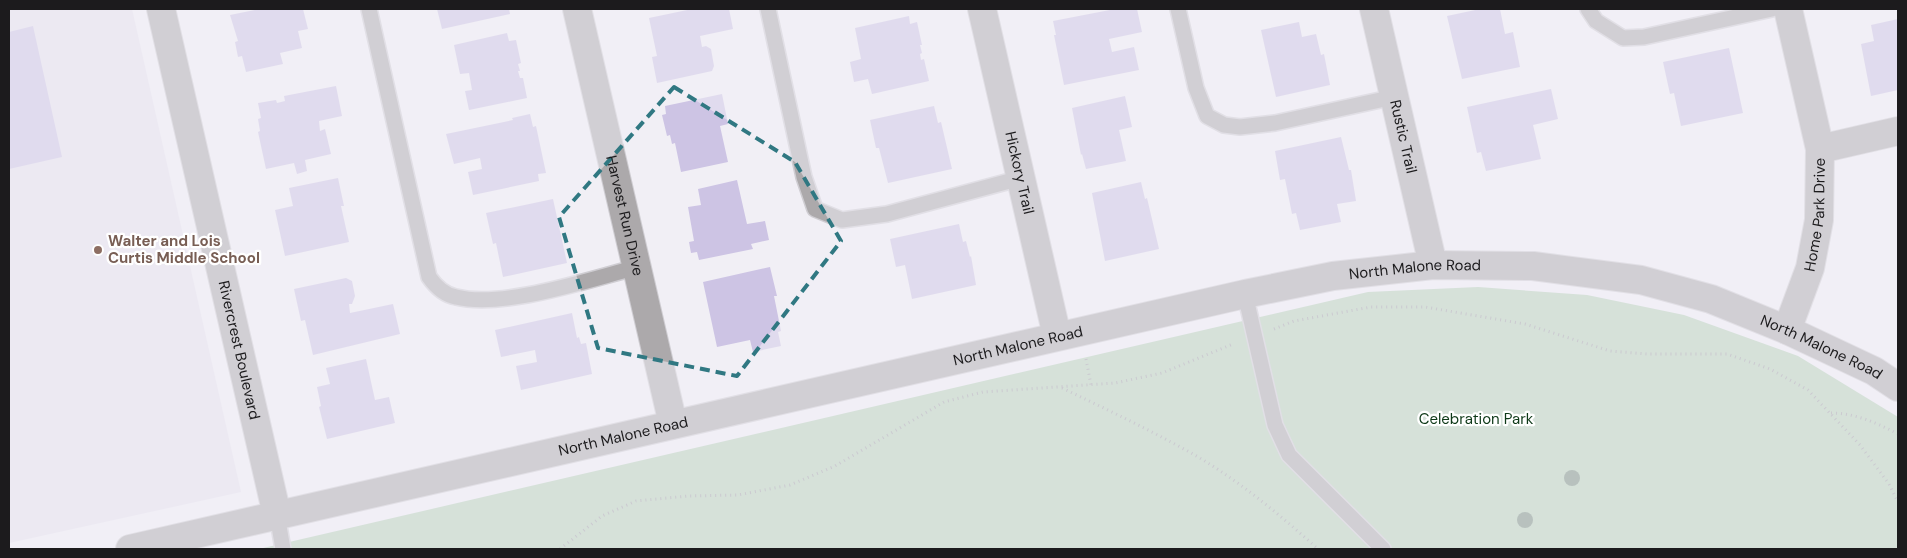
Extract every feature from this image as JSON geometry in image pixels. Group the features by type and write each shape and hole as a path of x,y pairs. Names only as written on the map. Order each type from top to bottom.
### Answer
{"street":[{"name":"Rivercrest Boulevard","path":"161,9 277,515"},
{"name":"Harvest Run Drive","path":"578,9 673,424"},
{"name":"Hickory Trail","path":"982,9 1057,336"},
{"name":"Rustic Trail","path":"1374,9 1433,265"},
{"name":"Home Park Drive","path":"1788,9 1820,149 1819,220 1810,268 1788,330"},
{"path":"1820,149 1898,131"},
{"name":"North Malone Road","path":"130,549 1245,294 1333,276 1433,265 1534,266 1642,280 1711,299 1788,330 1874,371 1898,387"}],"lane":[{"path":"368,9 429,278 437,288 456,297 484,300 526,296 638,267"},
{"path":"768,9 804,177 815,209 842,220 887,214 1021,178"},
{"path":"1178,9 1196,88 1208,116 1224,125 1240,127 1275,123 1394,97"},
{"path":"1588,9 1596,21 1623,38 1644,37 1772,9"},
{"path":"1245,294 1275,425 1289,456 1384,549"},
{"path":"277,515 283,549"}],"path":[{"path":"560,549 602,516 636,501 688,496 738,495 790,485 835,466 944,402 983,392 1115,383 1162,373 1294,321 1371,307 1424,306 1525,324 1610,351 1647,354 1727,354 1770,369 1808,390 1860,445 1890,484 1898,502"},
{"path":"1060,387 1149,430 1194,455 1268,506 1318,549"},
{"path":"1830,413 1846,413 1877,423 1898,434"}],"highlighted area":[{"path":"674,87 795,162 841,241 737,376 598,348 559,217"}],"shaded area":[{"name":"Walter and Lois Curtis Middle School","path":"9,9 132,9 241,492 9,543"}],"green space":[{"name":"Celebration Park","path":"1478,287 1587,295 1684,315 1798,356 1898,417 1898,549 259,549 1368,292"}],"building":[{"path":"260,9 303,9 308,29 298,31 302,48 280,53 283,64 246,72 242,56 238,57 235,42 238,41 230,15"},
{"path":"437,9 509,9 510,14 442,29"},
{"path":"692,9 729,9 733,29 700,36 702,47 706,46 711,49 714,66 712,71 657,83 652,57 657,56 649,18"},
{"path":"1115,9 1137,9 1142,32 1109,39 1112,52 1134,47 1139,70 1064,85 1053,21"},
{"path":"1480,9 1500,9 1505,34 1513,32 1520,67 1462,79 1447,16"},
{"path":"909,16 910,24 917,22 922,45 920,45 921,60 924,59 929,81 872,94 868,79 854,82 850,62 861,59 855,28"},
{"path":"1898,19 1898,90 1871,96 1861,44 1874,41 1871,25"},
{"path":"1299,22 1302,37 1316,34 1321,55 1324,54 1330,85 1276,97 1261,30"},
{"path":"33,26 62,157 9,169 9,32"},
{"path":"507,33 509,41 516,40 521,63 518,64 520,71 518,71 520,78 523,78 527,98 469,110 465,91 472,90 469,73 460,74 454,45"},
{"path":"1729,48 1743,113 1681,126 1674,93 1670,94 1663,62"},
{"path":"336,86 342,116 319,121 320,131 325,129 331,154 305,160 307,171 297,174 294,163 266,169 258,132 260,131 258,119 261,118 258,103 276,100 277,103 285,101 284,96"},
{"path":"1551,89 1558,119 1533,125 1541,159 1486,171 1481,152 1477,153 1467,107"},
{"path":"722,94 728,124 720,126 728,162 681,172 675,143 672,144 670,135 667,136 662,115 666,114 665,106"},
{"path":"1125,96 1132,127 1119,130 1126,161 1086,169 1081,155 1072,108"},
{"path":"934,106 938,123 941,122 952,169 888,183 879,148 876,148 870,120"},
{"path":"530,114 533,127 536,126 546,173 538,174 539,181 473,195 468,172 482,169 480,158 454,164 446,134 513,120 512,118"},
{"path":"1341,137 1349,170 1351,170 1356,201 1337,204 1341,222 1300,230 1296,213 1292,214 1285,179 1280,180 1275,151"},
{"path":"338,178 344,206 341,206 349,242 285,256 275,210 293,206 289,188"},
{"path":"737,180 747,224 765,221 769,240 751,244 753,249 699,260 697,252 691,253 689,242 694,241 688,207 701,205 698,189"},
{"path":"1141,182 1145,199 1147,198 1159,249 1105,261 1092,193"},
{"path":"553,199 567,263 503,277 496,243 493,244 486,213"},
{"path":"959,224 963,242 966,241 971,256 976,285 912,299 905,265 896,267 890,239"},
{"path":"770,267 777,296 774,296 781,331 778,332 781,346 753,352 750,340 717,347 703,282"},
{"path":"346,278 352,281 355,296 352,304 349,304 350,313 393,304 400,334 313,355 305,320 301,321 294,289"},
{"path":"572,313 577,338 579,337 581,344 586,343 592,374 521,390 516,366 537,362 535,350 501,357 495,330"},
{"path":"366,359 375,400 389,397 395,423 327,439 319,407 321,406 317,387 330,384 326,368"}],"place":[{"name":"Walter and Lois Curtis Middle School","path":"98,250"}]}
